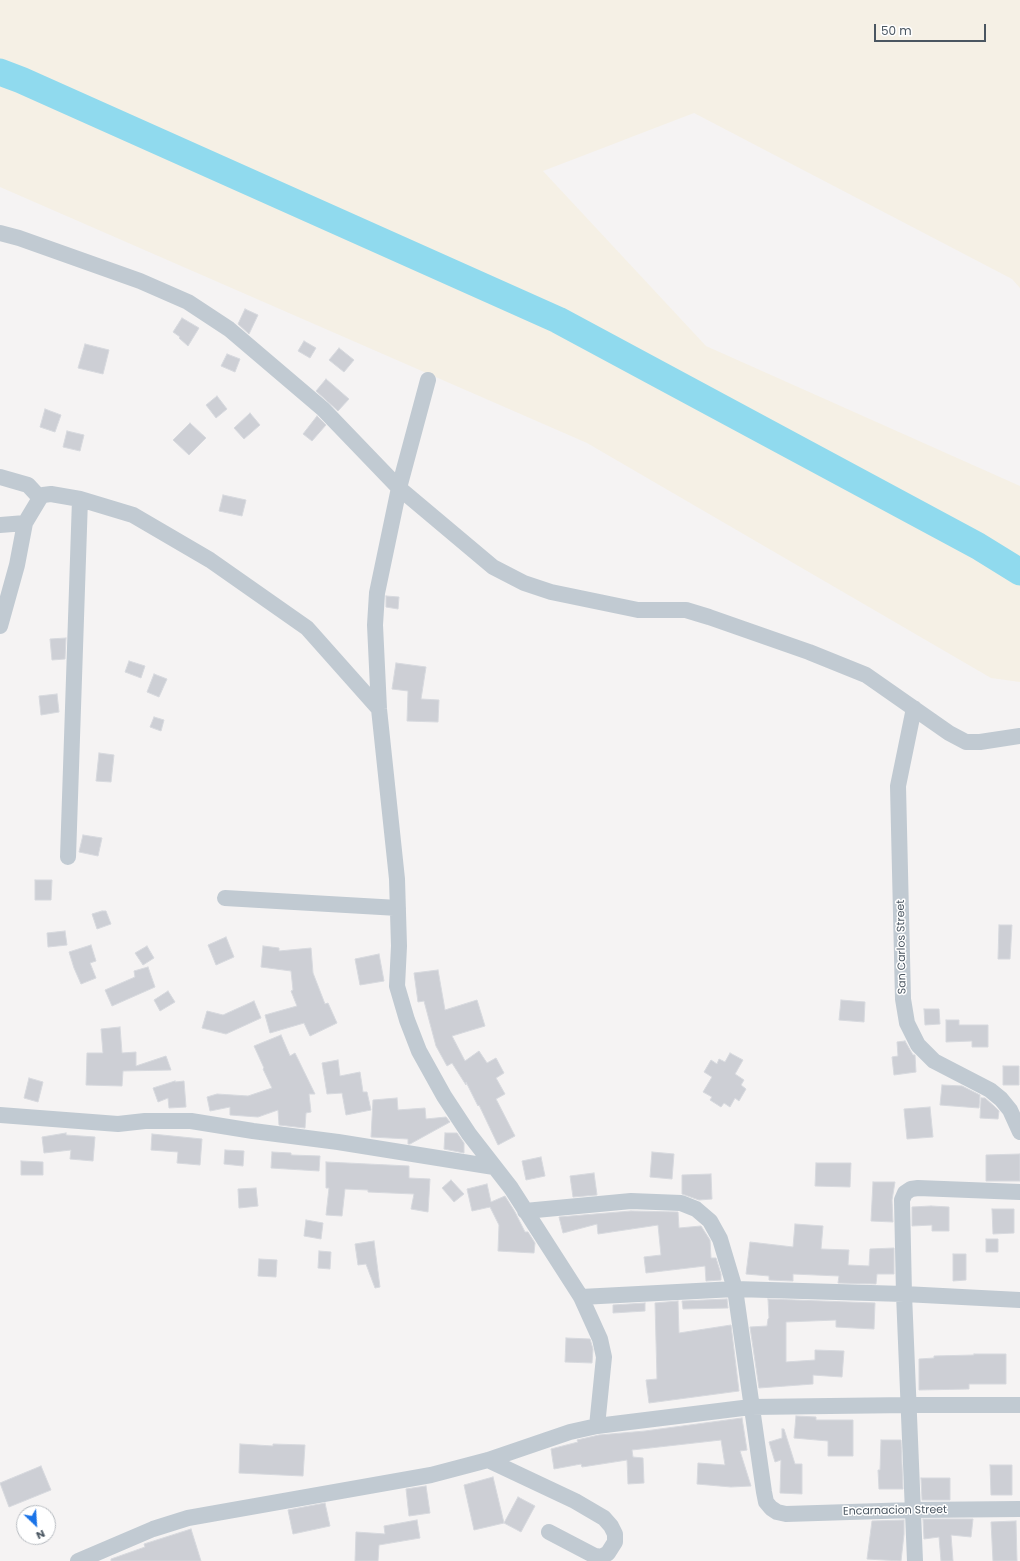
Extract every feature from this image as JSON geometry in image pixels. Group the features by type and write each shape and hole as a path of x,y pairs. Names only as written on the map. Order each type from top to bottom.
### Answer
{"street":[{"path":"0,233 19,238 140,281 188,302 229,330 323,410 399,488 493,567 524,583 551,592 638,610 686,610 709,617 809,652 866,675 949,733 966,742 980,742 1020,736"},
{"path":"428,380 399,488 377,593 375,625 379,709 397,879 399,946 397,986 407,1020 419,1051 444,1096 469,1134 511,1188 581,1297 600,1339 604,1357 597,1426"},
{"path":"0,477 28,485 40,498"},
{"path":"0,626 17,565 25,523 40,498 43,495 51,494 80,499 133,515 210,560 307,628 379,709"},
{"path":"68,857 80,499"},
{"path":"0,525 25,523"},
{"name":"San Carlos Street","path":"914,708 898,786 903,999 907,1023 918,1045 934,1061 990,1090 1001,1099 1010,1110 1020,1132"},
{"path":"225,898 398,908"},
{"path":"0,1115 118,1124 144,1121 191,1121 494,1166"},
{"path":"915,1561 904,1294 902,1208 905,1193 918,1188 1020,1192"},
{"path":"525,1211 631,1201 681,1203 696,1209 710,1221 720,1240 735,1290 751,1407"},
{"path":"581,1297 735,1290 904,1294 1020,1300"},
{"path":"78,1561 153,1529 188,1518 431,1475 488,1460 570,1432 597,1426 751,1407 1020,1405"},
{"name":"Encarnacion Street","path":"751,1407 766,1502 777,1512 786,1514 913,1510 1020,1510"},
{"path":"488,1460 575,1501 604,1518 611,1526 615,1534 615,1542 608,1553 602,1557 595,1556 549,1532"}],"sand":[{"path":"0,0 1020,0 1020,288 1012,279 694,113 543,171 706,346 1020,486 1020,682 991,678 587,443 0,187"}],"building":[{"path":"245,309 258,315 249,334 238,324"},
{"path":"182,318 199,328 188,346 173,332"},
{"path":"304,341 316,348 310,358 298,351"},
{"path":"85,344 109,350 103,374 78,368"},
{"path":"339,348 354,360 344,372 329,360"},
{"path":"227,354 240,359 235,372 221,366"},
{"path":"326,379 349,399 338,411 316,391"},
{"path":"217,396 227,409 216,418 206,405"},
{"path":"45,409 61,415 55,432 40,427"},
{"path":"250,413 260,425 244,439 234,428"},
{"path":"317,416 326,425 312,441 303,434"},
{"path":"190,423 206,438 189,455 173,440"},
{"path":"67,431 84,435 80,451 63,447"},
{"path":"223,495 246,500 242,516 219,511"},
{"path":"386,596 399,597 398,609 386,607"},
{"path":"66,638 65,659 52,660 50,639"},
{"path":"129,661 145,666 141,678 125,672"},
{"path":"396,663 426,667 421,699 439,700 438,722 407,721 408,691 392,689"},
{"path":"154,674 167,679 159,697 147,692"},
{"path":"57,694 59,712 41,715 39,696"},
{"path":"154,717 164,720 161,731 150,727"},
{"path":"99,753 114,755 111,782 96,781"},
{"path":"83,835 102,838 98,856 79,852"},
{"path":"35,880 52,880 51,900 35,900"},
{"path":"106,911 111,924 97,929 92,914"},
{"path":"999,925 1012,925 1010,959 998,959"},
{"path":"65,931 67,945 48,947 47,933"},
{"path":"226,937 234,957 216,965 208,945"},
{"path":"91,945 96,961 90,963 96,978 81,984 69,952"},
{"path":"147,946 154,958 143,965 135,953"},
{"path":"263,946 279,948 279,951 311,948 313,973 325,1004 328,1003 337,1023 310,1036 304,1023 270,1033 265,1015 297,1006 291,991 293,990 291,971 261,967"},
{"path":"379,954 384,981 360,985 355,959"},
{"path":"148,967 155,987 112,1006 105,990 135,977 134,971"},
{"path":"438,970 445,1010 477,1000 485,1026 452,1036 465,1061 479,1051 487,1063 496,1058 504,1073 496,1078 505,1094 496,1099 515,1136 498,1145 466,1082 466,1085 452,1063 447,1066 436,1046 424,1001 418,1002 414,973"},
{"path":"168,991 175,1002 160,1011 154,1000"},
{"path":"841,1000 865,1002 864,1022 839,1020"},
{"path":"254,1001 261,1018 226,1034 202,1028 207,1011 223,1015"},
{"path":"924,1009 939,1009 940,1024 925,1025"},
{"path":"946,1020 959,1020 959,1025 988,1025 988,1047 972,1047 972,1041 946,1042"},
{"path":"120,1027 122,1053 136,1052 136,1066 166,1056 171,1070 123,1071 122,1086 86,1085 87,1053 103,1053 101,1029"},
{"path":"281,1035 290,1056 295,1053 315,1094 309,1094 311,1112 306,1113 305,1128 279,1125 278,1110 258,1117 230,1115 230,1107 210,1111 207,1097 217,1094 248,1096 272,1088 254,1046"},
{"path":"905,1041 913,1055 915,1055 916,1072 894,1075 892,1057 898,1056 897,1042"},
{"path":"730,1053 743,1060 735,1074 744,1080 741,1085 746,1089 739,1101 735,1098 730,1107 724,1103 721,1107 710,1100 712,1097 703,1092 712,1077 704,1072 711,1060 717,1064 719,1059 725,1062"},
{"path":"338,1060 340,1076 360,1072 363,1092 367,1092 371,1110 346,1115 342,1093 327,1094 322,1063"},
{"path":"1003,1066 1019,1066 1019,1085 1003,1085"},
{"path":"29,1078 43,1082 38,1102 24,1098"},
{"path":"175,1081 184,1081 186,1107 169,1108 168,1098 158,1102 153,1088"},
{"path":"942,1085 962,1086 980,1095 979,1108 940,1105"},
{"path":"397,1098 398,1110 425,1108 426,1119 446,1117 450,1122 410,1144 408,1144 408,1139 371,1137 373,1100"},
{"path":"981,1098 985,1098 999,1111 998,1119 980,1118"},
{"path":"930,1107 933,1137 907,1139 904,1109"},
{"path":"66,1133 66,1135 95,1137 93,1161 70,1159 71,1150 44,1153 42,1137"},
{"path":"445,1133 457,1133 464,1143 464,1153 444,1149"},
{"path":"152,1134 202,1139 200,1165 177,1163 178,1152 151,1150"},
{"path":"225,1150 244,1151 243,1166 224,1164"},
{"path":"272,1152 291,1153 291,1155 320,1156 319,1171 271,1168"},
{"path":"652,1152 674,1154 672,1179 650,1177"},
{"path":"1020,1154 1020,1181 986,1181 986,1155"},
{"path":"541,1157 545,1176 526,1180 522,1161"},
{"path":"21,1161 43,1162 43,1175 21,1175"},
{"path":"326,1162 409,1166 409,1178 430,1179 428,1212 411,1209 414,1194 368,1192 368,1190 345,1189 342,1216 326,1215 329,1188 326,1188"},
{"path":"816,1163 851,1163 850,1187 815,1186"},
{"path":"594,1173 597,1195 573,1197 570,1176"},
{"path":"711,1174 712,1199 699,1200 682,1194 682,1175"},
{"path":"451,1180 464,1194 454,1202 442,1188"},
{"path":"873,1182 895,1182 892,1200 893,1222 871,1221"},
{"path":"487,1184 491,1202 505,1196 525,1232 528,1232 535,1243 534,1253 498,1251 499,1225 490,1207 472,1211 467,1189"},
{"path":"256,1188 258,1206 239,1208 238,1189"},
{"path":"912,1207 949,1207 949,1231 932,1231 932,1225 912,1226"},
{"path":"992,1209 1014,1209 1014,1233 993,1234"},
{"path":"631,1211 678,1212 679,1228 701,1226 710,1240 711,1258 716,1258 721,1274 721,1280 706,1281 705,1266 646,1273 644,1257 661,1255 658,1225 598,1234 597,1224 563,1233 559,1217"},
{"path":"306,1220 323,1223 321,1239 304,1236"},
{"path":"795,1224 823,1226 821,1249 849,1250 848,1265 869,1266 870,1249 894,1248 894,1274 877,1274 876,1284 838,1283 839,1276 793,1274 793,1281 769,1280 769,1276 746,1274 750,1242 793,1247"},
{"path":"986,1239 998,1239 998,1252 986,1252"},
{"path":"374,1241 380,1287 375,1288 366,1264 358,1265 355,1244"},
{"path":"319,1251 331,1252 330,1269 318,1268"},
{"path":"953,1254 966,1254 966,1280 953,1281"},
{"path":"259,1259 277,1260 276,1277 258,1276"},
{"path":"727,1299 728,1308 683,1309 682,1301"},
{"path":"768,1299 875,1303 874,1329 836,1327 836,1320 786,1322 786,1362 815,1360 815,1350 844,1351 842,1377 813,1375 813,1384 759,1388 750,1327 767,1326 769,1318"},
{"path":"678,1301 679,1333 731,1325 739,1391 649,1403 646,1380 657,1379 655,1303"},
{"path":"645,1303 645,1311 613,1313 613,1305"},
{"path":"566,1338 590,1339 593,1349 592,1363 565,1362"},
{"path":"1006,1354 1006,1384 969,1384 969,1389 919,1390 919,1359 934,1358 934,1356"},
{"path":"796,1416 816,1417 816,1420 853,1420 853,1456 828,1456 828,1441 794,1438"},
{"path":"742,1418 747,1450 740,1451 751,1486 731,1487 697,1484 698,1463 725,1465 721,1440 632,1450 633,1457 643,1458 644,1483 628,1484 627,1460 582,1467 581,1464 554,1469 551,1449 578,1442 577,1440 599,1435 645,1431"},
{"path":"782,1429 784,1429 795,1464 802,1464 802,1494 780,1493 781,1460 775,1462 769,1442 782,1438"},
{"path":"881,1440 901,1440 903,1489 879,1489 878,1470 880,1470"},
{"path":"240,1444 273,1446 273,1444 305,1445 303,1476 239,1473"},
{"path":"990,1465 1012,1465 1012,1495 991,1495"},
{"path":"41,1466 51,1490 9,1507 0,1483"},
{"path":"493,1477 504,1523 474,1530 464,1485"},
{"path":"921,1478 950,1478 950,1500 922,1500"},
{"path":"426,1486 430,1513 409,1516 406,1489"},
{"path":"518,1497 535,1506 521,1532 504,1523"},
{"path":"325,1503 330,1526 293,1534 288,1510"},
{"path":"923,1519 973,1519 971,1537 951,1535 953,1561 941,1561 939,1537 924,1539"},
{"path":"417,1520 420,1538 379,1545 378,1561 355,1561 356,1532 385,1534 384,1526"},
{"path":"904,1520 901,1561 867,1559 872,1521"},
{"path":"1016,1521 1017,1561 993,1561 991,1522"},
{"path":"191,1529 201,1561 111,1561 111,1559 145,1547 144,1544"}],"waterway":[{"path":"0,72 21,80 558,320 978,546 1020,572"}]}
